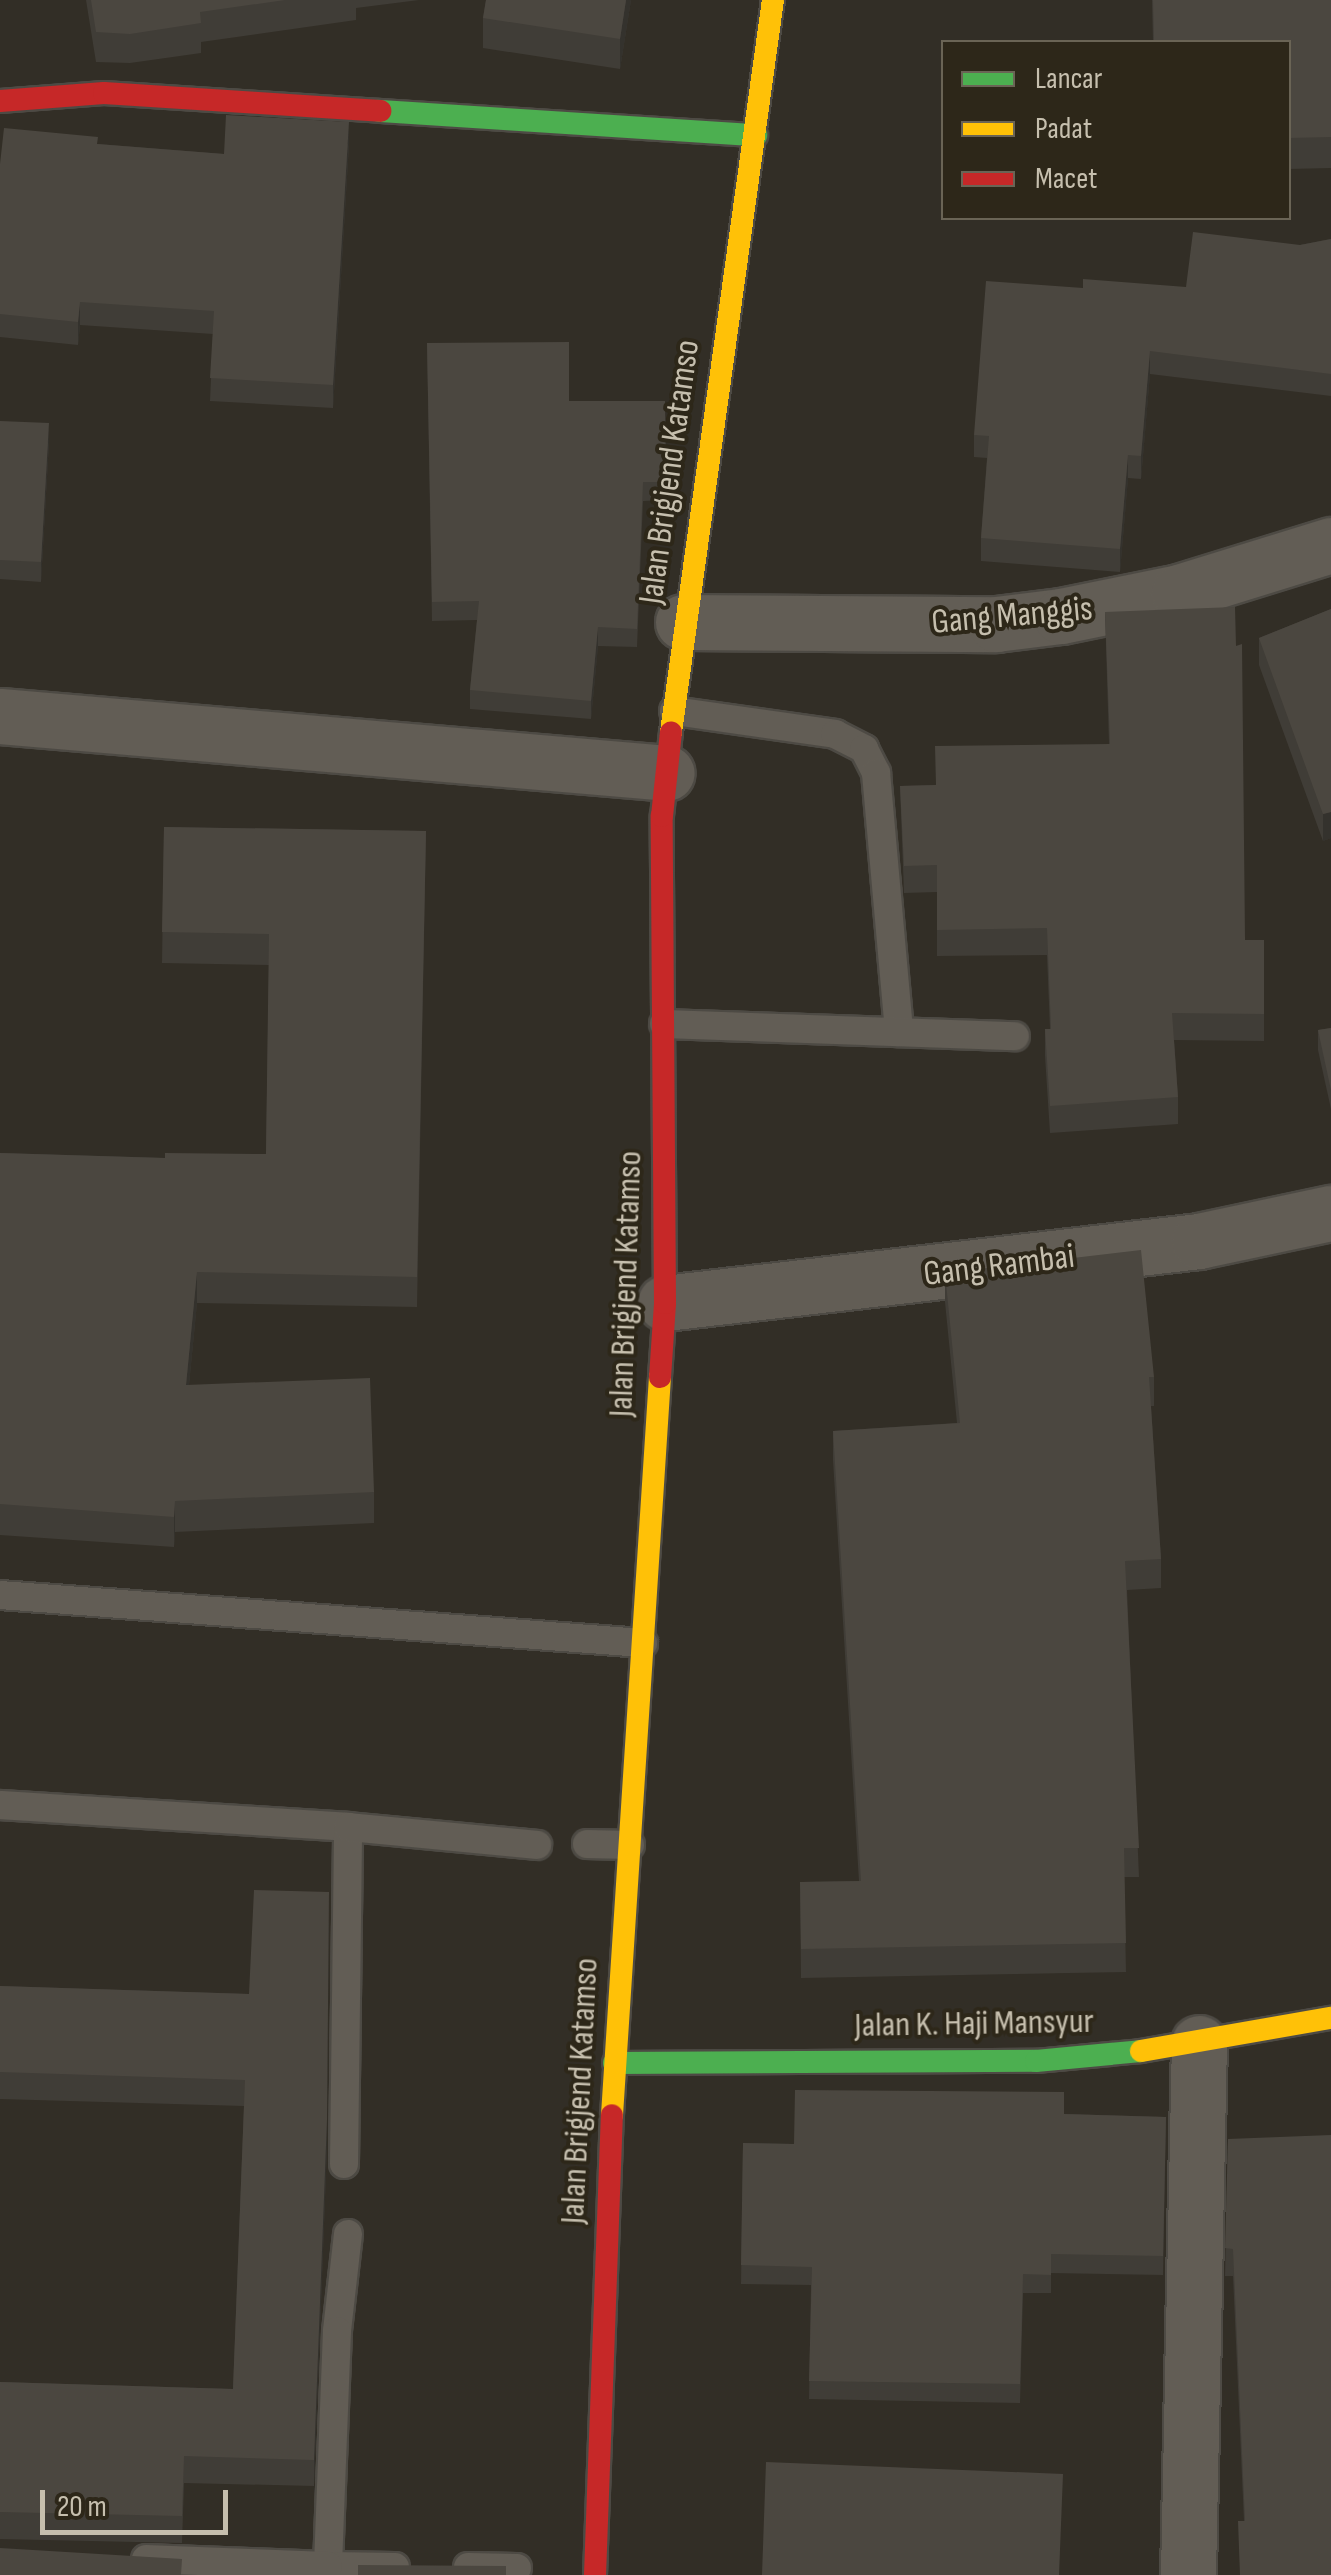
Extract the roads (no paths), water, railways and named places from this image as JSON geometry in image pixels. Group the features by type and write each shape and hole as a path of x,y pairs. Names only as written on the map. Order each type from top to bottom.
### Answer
{"main road":[{"name":"Jalan Brigjend Katamso","path":"596,2568 614,2063 665,1302 662,816 684,622 756,135 772,0"},
{"path":"0,101 104,93 756,135"},
{"name":"Jalan K. Haji Mansyur","path":"614,2063 1036,2061 1199,2043 1331,2018"}],"street":[{"name":"Gang Manggis","path":"684,622 996,624 1179,592 1331,545"},
{"path":"0,716 667,773"},
{"name":"Gang Rambai","path":"665,1302 1200,1241 1331,1213"},
{"path":"1188,2575 1199,2043"}],"lane":[{"path":"674,711 835,734 864,749 876,773 899,1032"},
{"path":"664,1024 1015,1036"},
{"path":"0,1595 643,1642"},
{"path":"0,1805 348,1827 537,1845"},
{"path":"344,2164 348,1827"},
{"path":"586,1844 630,1844"},
{"path":"328,2566 336,2331 348,2234"},
{"path":"116,2558 517,2568"},
{"path":"562,2565 596,2568"}]}
